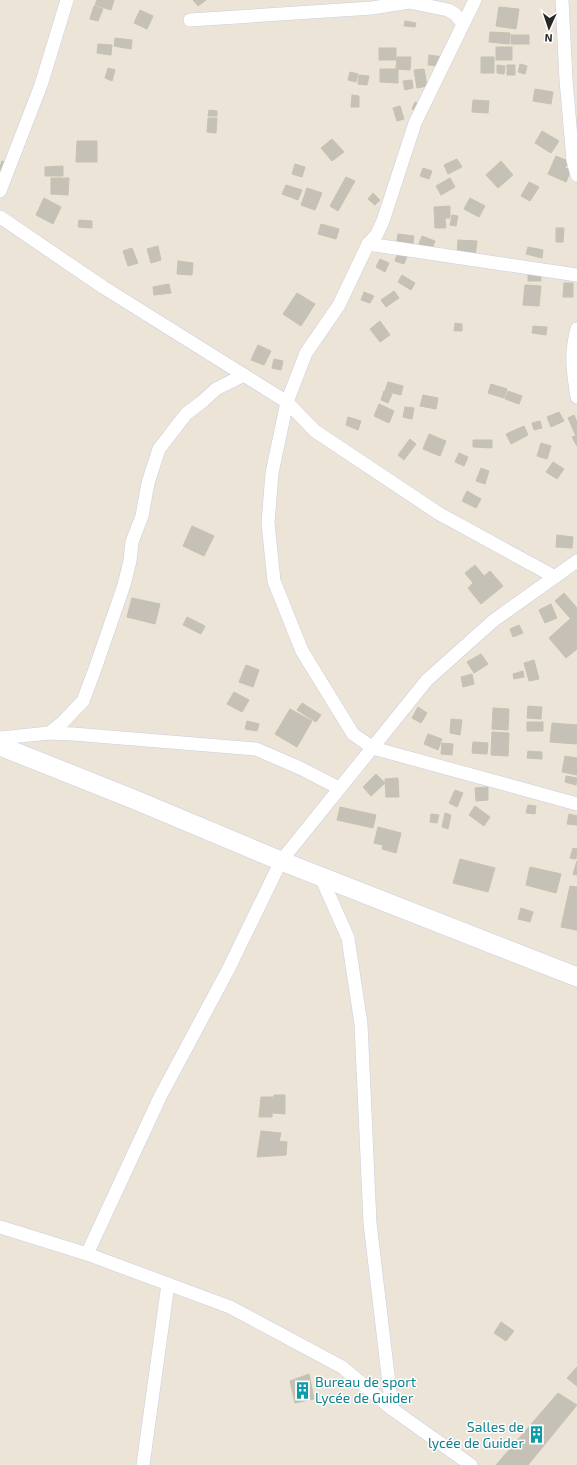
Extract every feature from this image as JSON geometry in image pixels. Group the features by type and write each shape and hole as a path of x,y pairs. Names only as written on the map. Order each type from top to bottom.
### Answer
{"main road":[{"path":"0,746 133,799 281,861 577,977"}],"street":[{"path":"0,191 41,85 67,0"},
{"path":"475,0 415,123 383,221 377,234 368,244 339,306 306,354 287,402 272,472 268,523 274,581 302,651 353,734 373,748 577,804"},
{"path":"562,0 566,80 573,160 577,175"},
{"path":"190,20 372,8 409,2 448,10 455,14 463,24"},
{"path":"0,217 103,287 287,402 314,431 438,513 555,577"},
{"path":"368,244 577,275"},
{"path":"577,329 573,344 572,362 577,397"},
{"path":"49,733 63,722 83,701 93,676 124,585 130,562 132,542 142,516 148,483 159,449 186,414 216,389 244,375"},
{"path":"87,1254 160,1097 229,968 281,861 427,680 493,621 577,561"},
{"path":"0,738 49,733 256,749 300,768 339,788"},
{"path":"321,877 348,938 361,1024 370,1223 392,1409"},
{"path":"0,1227 87,1254 230,1307 342,1367 392,1409 471,1465"},
{"path":"143,1465 168,1284"}],"building":[{"path":"97,0 114,0 111,10 95,5"},
{"path":"193,0 206,0 198,6"},
{"path":"94,6 103,9 98,21 90,19"},
{"path":"499,7 519,9 516,29 496,26"},
{"path":"140,10 153,16 147,29 134,23"},
{"path":"405,21 416,23 415,27 404,26"},
{"path":"490,32 510,33 509,44 489,42"},
{"path":"511,35 529,35 529,44 511,44"},
{"path":"115,38 132,40 131,49 114,46"},
{"path":"98,44 112,45 111,55 97,53"},
{"path":"496,47 512,47 512,60 496,60"},
{"path":"379,48 396,48 396,60 379,60"},
{"path":"429,55 443,57 442,66 428,65"},
{"path":"397,57 411,57 410,70 396,69"},
{"path":"481,57 494,57 494,73 481,73"},
{"path":"520,64 527,66 525,74 518,72"},
{"path":"497,65 505,66 504,74 497,73"},
{"path":"507,65 515,65 515,75 507,75"},
{"path":"108,68 115,70 112,81 105,78"},
{"path":"380,69 398,69 398,83 380,82"},
{"path":"424,69 427,86 417,88 414,70"},
{"path":"350,72 358,74 356,82 348,80"},
{"path":"359,75 369,76 367,85 358,84"},
{"path":"412,80 413,88 405,90 403,81"},
{"path":"535,89 553,92 551,104 533,101"},
{"path":"352,95 359,96 359,107 351,107"},
{"path":"473,100 489,101 488,113 472,112"},
{"path":"415,102 426,106 422,114 412,109"},
{"path":"400,106 404,119 397,121 393,108"},
{"path":"209,110 217,111 217,116 208,116"},
{"path":"208,118 217,118 216,133 207,132"},
{"path":"542,131 559,141 551,153 535,143"},
{"path":"332,139 344,152 332,161 321,148"},
{"path":"77,141 97,141 97,162 76,162"},
{"path":"556,156 568,161 565,168 571,170 566,182 548,174"},
{"path":"457,159 462,167 448,174 444,165"},
{"path":"2,161 9,164 0,178 0,167"},
{"path":"501,161 513,175 498,188 486,175"},
{"path":"295,164 305,167 302,177 292,174"},
{"path":"63,166 63,176 45,176 45,167"},
{"path":"423,168 432,171 429,179 420,176"},
{"path":"346,177 355,181 338,211 330,206"},
{"path":"51,178 69,178 68,195 51,194"},
{"path":"450,178 455,187 441,195 436,186"},
{"path":"529,182 539,187 530,201 521,196"},
{"path":"286,185 302,190 298,200 282,194"},
{"path":"307,188 322,193 315,210 301,205"},
{"path":"373,193 380,200 375,205 368,199"},
{"path":"44,198 61,207 53,224 36,215"},
{"path":"470,198 485,206 479,217 464,209"},
{"path":"450,206 450,218 445,218 446,228 435,228 434,207"},
{"path":"452,215 458,216 456,226 450,225"},
{"path":"79,220 92,221 92,228 78,227"},
{"path":"321,224 339,229 336,239 318,234"},
{"path":"556,228 564,228 563,242 556,242"},
{"path":"398,234 414,236 412,249 396,247"},
{"path":"422,236 435,241 432,249 419,244"},
{"path":"458,240 477,241 475,257 457,256"},
{"path":"158,246 161,260 151,263 147,249"},
{"path":"528,247 543,250 542,258 526,254"},
{"path":"132,248 138,263 128,266 123,251"},
{"path":"398,251 408,254 404,264 395,261"},
{"path":"380,259 389,263 385,272 376,267"},
{"path":"178,261 193,263 192,275 177,274"},
{"path":"528,272 541,272 541,281 528,281"},
{"path":"402,275 415,283 411,290 398,282"},
{"path":"564,283 573,283 573,297 563,297"},
{"path":"169,284 171,293 154,295 153,287"},
{"path":"525,285 541,286 539,306 523,305"},
{"path":"394,291 399,298 386,307 381,300"},
{"path":"364,292 374,296 370,303 361,300"},
{"path":"297,293 315,304 301,326 283,314"},
{"path":"380,321 390,335 380,342 370,329"},
{"path":"455,323 462,324 462,331 454,331"},
{"path":"533,326 547,327 546,335 532,333"},
{"path":"258,345 271,351 264,365 251,360"},
{"path":"274,359 283,361 281,370 272,368"},
{"path":"388,382 403,386 401,395 385,391"},
{"path":"491,384 507,389 504,398 488,393"},
{"path":"384,391 392,394 388,403 381,400"},
{"path":"508,391 522,396 519,404 505,399"},
{"path":"423,395 438,398 436,409 420,406"},
{"path":"379,404 394,411 389,423 374,416"},
{"path":"405,407 414,408 412,419 403,417"},
{"path":"559,412 564,421 551,427 547,417"},
{"path":"574,415 577,422 577,446 572,437 576,436 568,418"},
{"path":"348,417 361,421 358,430 346,425"},
{"path":"540,421 542,428 534,430 532,423"},
{"path":"524,426 528,435 511,444 506,434"},
{"path":"429,434 446,441 440,456 423,449"},
{"path":"410,439 416,444 404,460 398,455"},
{"path":"473,440 492,440 492,448 473,447"},
{"path":"541,443 551,446 547,459 537,456"},
{"path":"459,453 468,457 464,466 455,462"},
{"path":"553,462 564,469 557,479 546,472"},
{"path":"481,468 489,471 485,484 476,481"},
{"path":"467,491 481,499 476,508 462,501"},
{"path":"192,526 214,536 204,556 183,546"},
{"path":"557,535 573,537 572,548 556,547"},
{"path":"475,565 484,576 490,571 503,586 481,604 468,588 473,583 465,573"},
{"path":"564,593 577,608 577,626 555,601"},
{"path":"132,598 160,604 155,624 127,617"},
{"path":"551,604 557,618 545,623 539,610"},
{"path":"187,617 205,626 201,634 183,625"},
{"path":"570,619 577,627 577,649 566,658 549,638"},
{"path":"519,625 523,633 513,637 510,629"},
{"path":"481,654 488,664 474,673 467,662"},
{"path":"534,660 539,679 529,681 524,663"},
{"path":"246,665 259,670 253,687 239,682"},
{"path":"523,671 524,677 514,679 513,674"},
{"path":"472,674 474,684 463,687 461,677"},
{"path":"234,692 249,700 242,712 227,704"},
{"path":"302,703 321,715 316,722 297,710"},
{"path":"528,706 542,707 541,719 527,718"},
{"path":"418,707 427,713 421,723 412,718"},
{"path":"493,708 509,709 508,730 492,729"},
{"path":"290,709 312,721 297,747 275,734"},
{"path":"451,719 462,720 460,735 450,733"},
{"path":"247,721 259,724 257,731 245,729"},
{"path":"527,722 543,722 543,731 527,731"},
{"path":"552,723 577,725 577,744 550,742"},
{"path":"492,732 509,733 508,756 491,755"},
{"path":"428,734 442,739 438,750 424,744"},
{"path":"473,742 488,743 487,754 472,753"},
{"path":"442,743 453,744 452,755 441,754"},
{"path":"528,751 542,752 542,759 527,758"},
{"path":"565,756 577,758 577,775 562,772"},
{"path":"376,774 385,783 371,796 363,787"},
{"path":"566,776 577,778 576,785 565,782"},
{"path":"398,778 399,797 386,797 385,779"},
{"path":"488,787 488,800 476,801 475,788"},
{"path":"455,790 463,793 457,807 449,803"},
{"path":"528,805 536,806 535,814 526,813"},
{"path":"475,806 490,817 484,826 469,815"},
{"path":"340,807 376,815 373,828 337,820"},
{"path":"445,813 451,815 448,829 442,827"},
{"path":"431,814 439,815 437,823 430,822"},
{"path":"569,814 577,816 577,825 567,824"},
{"path":"378,827 401,833 396,853 382,849 383,845 374,843"},
{"path":"573,848 577,849 576,859 570,858"},
{"path":"460,859 495,868 488,892 453,883"},
{"path":"577,861 577,875 573,874"},
{"path":"530,867 561,874 556,893 526,885"},
{"path":"570,886 577,887 577,930 561,927"},
{"path":"521,908 533,912 530,922 518,919"},
{"path":"274,1095 285,1095 285,1114 273,1113"},
{"path":"261,1097 273,1097 272,1117 259,1117"},
{"path":"261,1131 281,1133 279,1141 287,1142 286,1155 257,1157"},
{"path":"501,1322 514,1331 506,1341 494,1333"},
{"path":"577,1367 577,1386 567,1378"},
{"name":"Bureau de sport Lycée de Guider","path":"309,1374 314,1399 295,1403 290,1381"},
{"name":"Salles de lycée de Guider","path":"558,1393 577,1405 528,1465 496,1465"}],"place":[{"name":"Bureau de sport Lycée de Guider","path":"302,1390"},
{"name":"Salles de lycée de Guider","path":"537,1435"}]}
